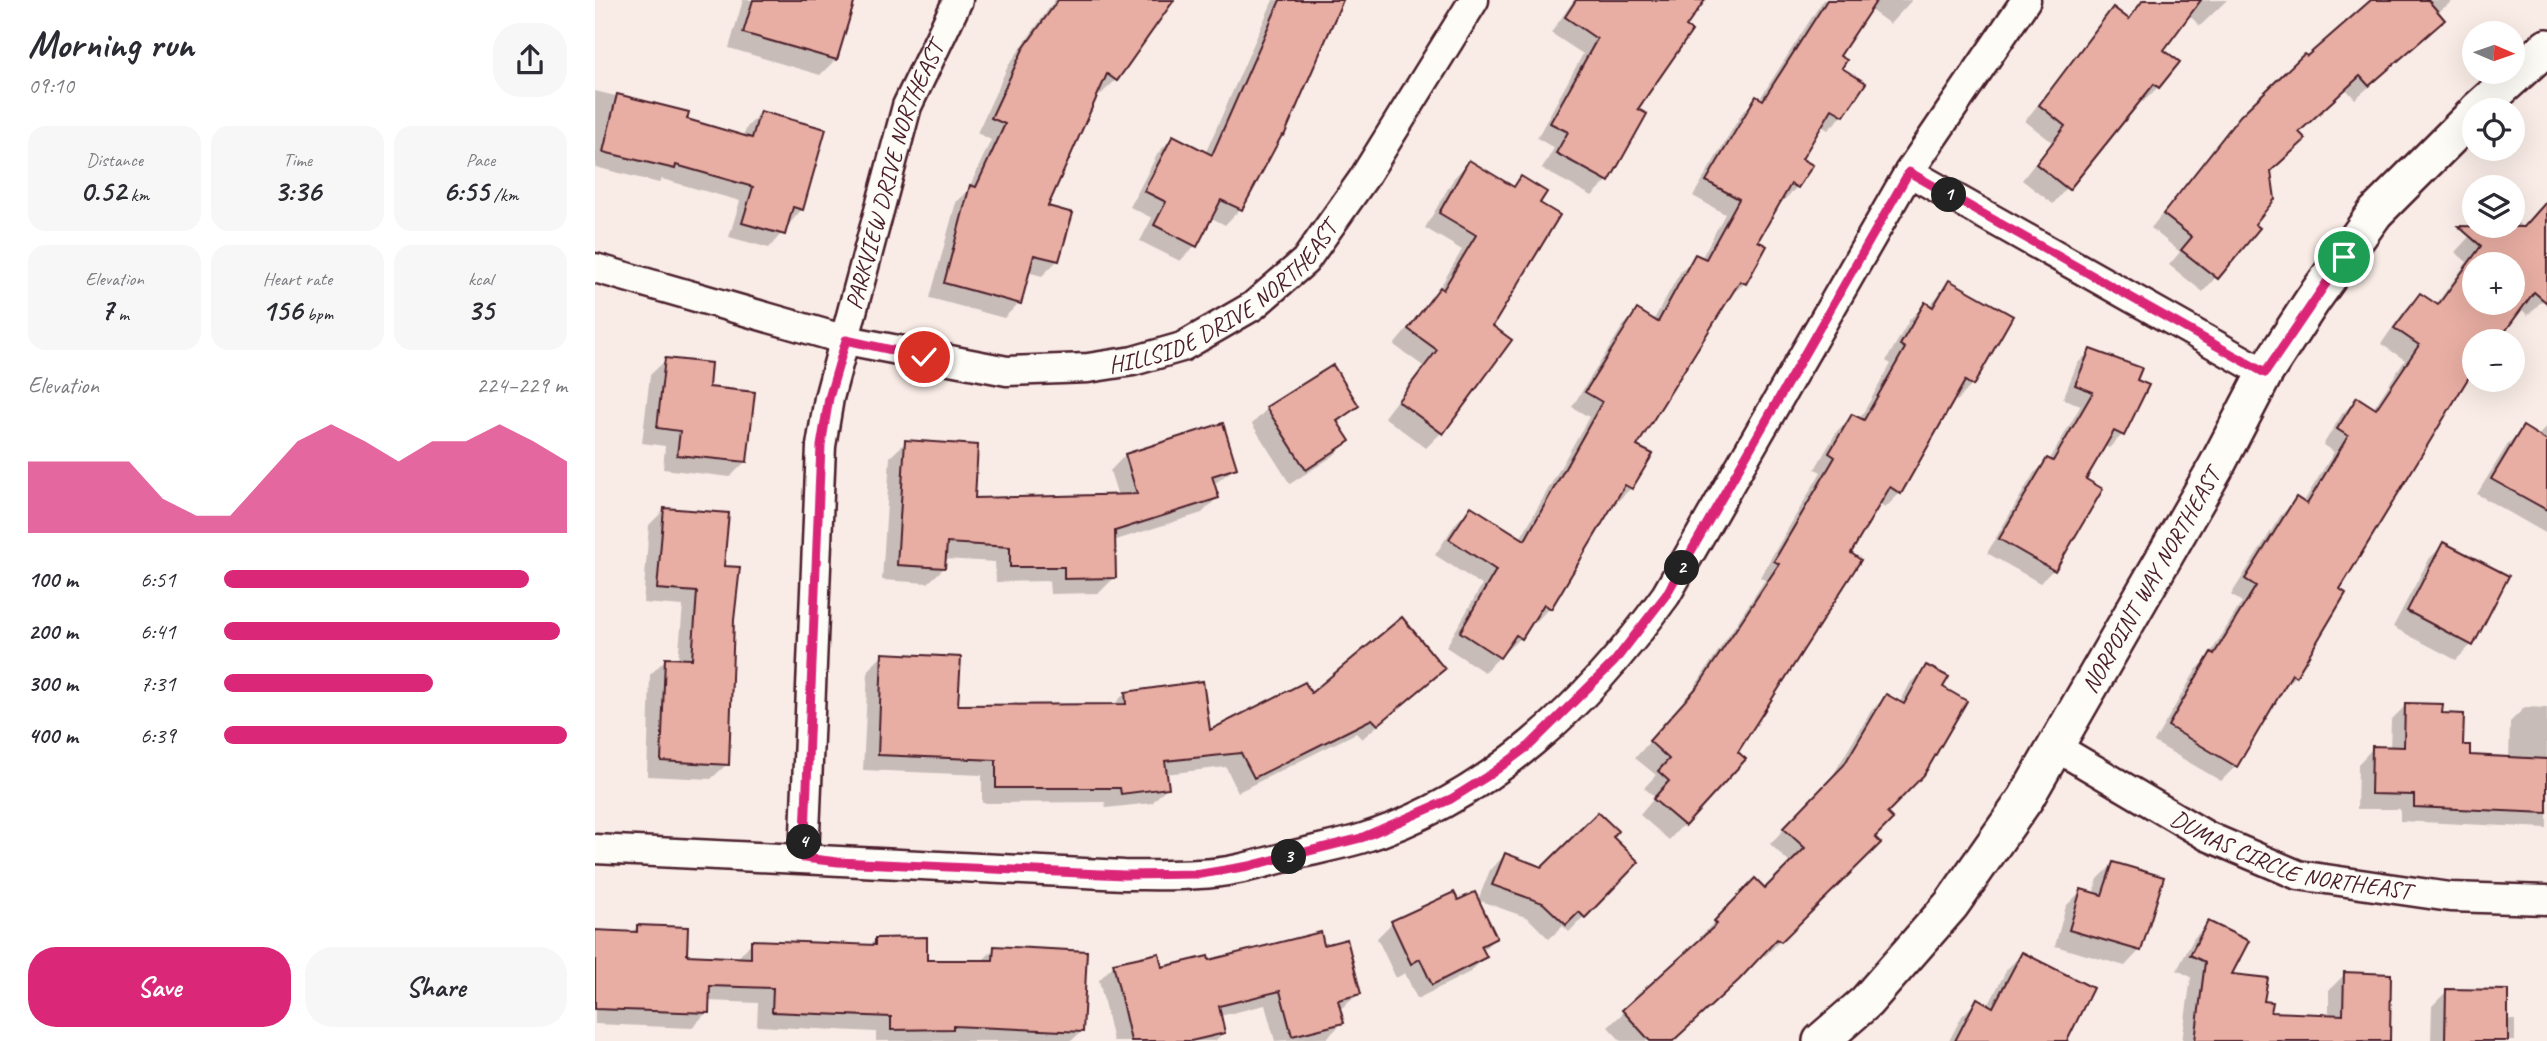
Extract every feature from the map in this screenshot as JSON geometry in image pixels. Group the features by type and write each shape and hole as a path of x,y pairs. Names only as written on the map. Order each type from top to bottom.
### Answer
{"street":[{"name":"PARKVIEW DRIVE NORTHEAST","path":"804,858 821,446 829,398 883,187 907,106 958,0"},
{"name":"HILLSIDE DRIVE NORTHEAST","path":"595,268 846,340 1007,371 1088,368 1133,361 1181,346 1216,330 1253,306 1305,261 1363,179 1474,0"},
{"path":"595,849 1111,874 1201,874 1249,866 1361,838 1451,799 1530,745 1614,662 1666,595 1909,172 2026,0"},
{"name":"NORPOINT WAY NORTHEAST","path":"2494,98 2542,60"},
{"name":"NORPOINT WAY NORTHEAST","path":"1821,1041 1866,1002 1951,905 2026,798 2217,467 2265,373 2375,214 2462,126"},
{"path":"1909,172 2265,373"},
{"name":"DUMAS CIRCLE NORTHEAST","path":"2056,747 2207,836 2298,875 2450,897 2547,900"}],"building":[{"path":"753,0 855,0 837,60 743,33"},
{"path":"1058,0 1174,0 1117,81 1107,74 1048,206 1073,213 1059,261 1034,255 1021,304 944,283 970,185 976,187 1005,124 991,118 1023,49"},
{"path":"1280,0 1343,0 1284,136 1282,135 1242,210 1221,200 1197,247 1154,225 1166,202 1144,191 1173,135 1212,155"},
{"path":"1576,0 1705,0 1686,27 1692,31 1638,109 1647,114 1609,182 1556,153 1568,132 1550,123 1597,39 1565,17"},
{"path":"1827,0 1877,0 1840,56 1847,60 1842,68 1866,83 1844,116 1832,109 1802,159 1813,165 1798,188 1791,184 1758,241 1767,246 1746,284 1740,281 1637,446 1653,454 1632,489 1625,485 1551,609 1544,604 1522,639 1516,635 1500,658 1460,632 1496,570 1449,539 1471,506 1525,540 1602,402 1585,392 1637,309 1658,322 1695,254 1706,259 1739,199 1706,181 1756,96 1763,100"},
{"path":"2143,0 2201,0 2164,50 2180,62 2159,88 2154,84 2069,190 2036,164 2065,126 2039,105 2113,7 2129,19"},
{"path":"2371,0 2428,0 2445,20 2369,86 2360,76 2299,132 2306,139 2271,171 2275,199 2255,224 2260,228 2218,279 2181,250 2192,237 2163,214 2240,116 2304,54 2307,56"},
{"path":"617,94 689,112 687,119 752,138 760,111 826,129 803,210 793,207 785,235 742,223 753,187 676,165 675,169 603,152"},
{"path":"1469,160 1514,187 1521,176 1547,192 1540,203 1560,215 1493,326 1512,340 1443,434 1398,401 1437,350 1408,329 1440,287 1443,290 1476,235 1439,213"},
{"path":"2547,201 2547,303 2534,292 2525,304 2525,252 2477,252 2481,246 2472,238 2525,238 2525,226"},
{"path":"2462,272 2462,315 2517,315 2507,329 2462,329 2462,388 2340,589 2346,593 2296,677 2292,674 2237,767 2168,726 2211,652 2214,654 2256,586 2245,579 2296,497 2307,504 2348,436 2337,429 2357,397 2376,409 2419,345 2394,328 2420,293 2438,305"},
{"path":"1949,280 2013,316 1973,386 1965,381 1901,494 1890,487 1851,553 1861,560 1738,752 1746,759 1685,826 1653,799 1669,781 1658,771 1669,759 1649,741 1699,685 1779,564 1774,561 1835,457 1829,453 1852,414 1864,420 1905,348 1900,345 1925,302 1933,307"},
{"path":"2090,349 2142,368 2137,380 2149,385 2124,436 2114,431 2086,479 2103,489 2055,571 1999,539 2047,458 2053,461 2093,392 2075,385"},
{"path":"665,358 711,363 709,387 755,392 747,462 677,455 680,431 657,428"},
{"path":"1333,365 1359,406 1337,421 1350,441 1306,470 1266,407"},
{"path":"1223,423 1237,468 1212,476 1219,498 1115,531 1116,578 1064,579 1064,567 1010,567 1010,547 947,543 945,568 897,565 905,440 978,445 975,498 1137,494 1125,454"},
{"path":"2523,426 2547,441 2547,510 2491,479"},
{"path":"664,508 729,513 724,566 740,567 734,620 729,765 661,761 665,658 692,659 697,592 657,589"},
{"path":"2443,542 2509,576 2473,646 2407,611"},
{"path":"1402,617 1445,669 1378,725 1372,719 1254,778 1241,753 1165,761 1169,788 1121,794 1120,788 996,788 996,760 878,755 882,653 961,657 958,705 1126,704 1125,692 1203,681 1210,730 1305,682 1311,693"},
{"path":"1926,665 1949,677 1943,687 1967,701 1924,775 1887,813 1893,819 1875,837 1881,843 1781,942 1777,939 1739,980 1673,1041 1650,1041 1622,1010 1717,924 1714,921 1755,878 1765,888 1805,848 1783,828 1844,765 1886,694 1904,704"},
{"path":"2405,703 2443,704 2442,713 2464,714 2463,745 2470,745 2470,755 2547,759 2547,813 2414,807 2414,795 2371,794 2372,746 2404,747"},
{"path":"1598,812 1618,831 1613,837 1639,862 1585,918 1579,912 1566,925 1543,903 1492,885 1505,853 1542,867"},
{"path":"2113,862 2164,877 2141,951 2069,930 2081,889 2102,895"},
{"path":"1454,892 1458,900 1475,892 1497,938 1481,946 1487,957 1432,985 1420,959 1411,964 1391,921"},
{"path":"2208,921 2249,941 2232,974 2268,978 2264,1001 2273,1002 2271,1012 2343,1015 2344,972 2391,974 2390,1041 2195,1041 2205,962 2190,955"},
{"path":"637,925 688,927 687,955 751,958 751,940 875,945 875,938 927,937 927,960 993,960 994,946 1087,951 1083,1032 953,1026 953,1029 891,1030 891,1017 772,1012 773,988 710,986 709,1013 595,1009 595,930 637,932"},
{"path":"1321,932 1324,945 1347,939 1361,994 1338,1000 1344,1023 1292,1036 1280,991 1219,1006 1225,1033 1191,1041 1131,1041 1113,963 1159,953 1162,967 1208,956 1209,960"},
{"path":"2022,952 2093,988 2067,1041 1955,1041 1977,998 1993,1007"},
{"path":"2446,989 2508,990 2508,1041 2445,1041"}],"route":[{"path":"924,357 846,340 829,398 821,446 804,858 838,862 1124,875 1201,874 1249,866 1361,838 1406,821 1451,799 1530,745 1614,662 1666,595 1840,286 1909,172 2265,373 2344,257"}]}
